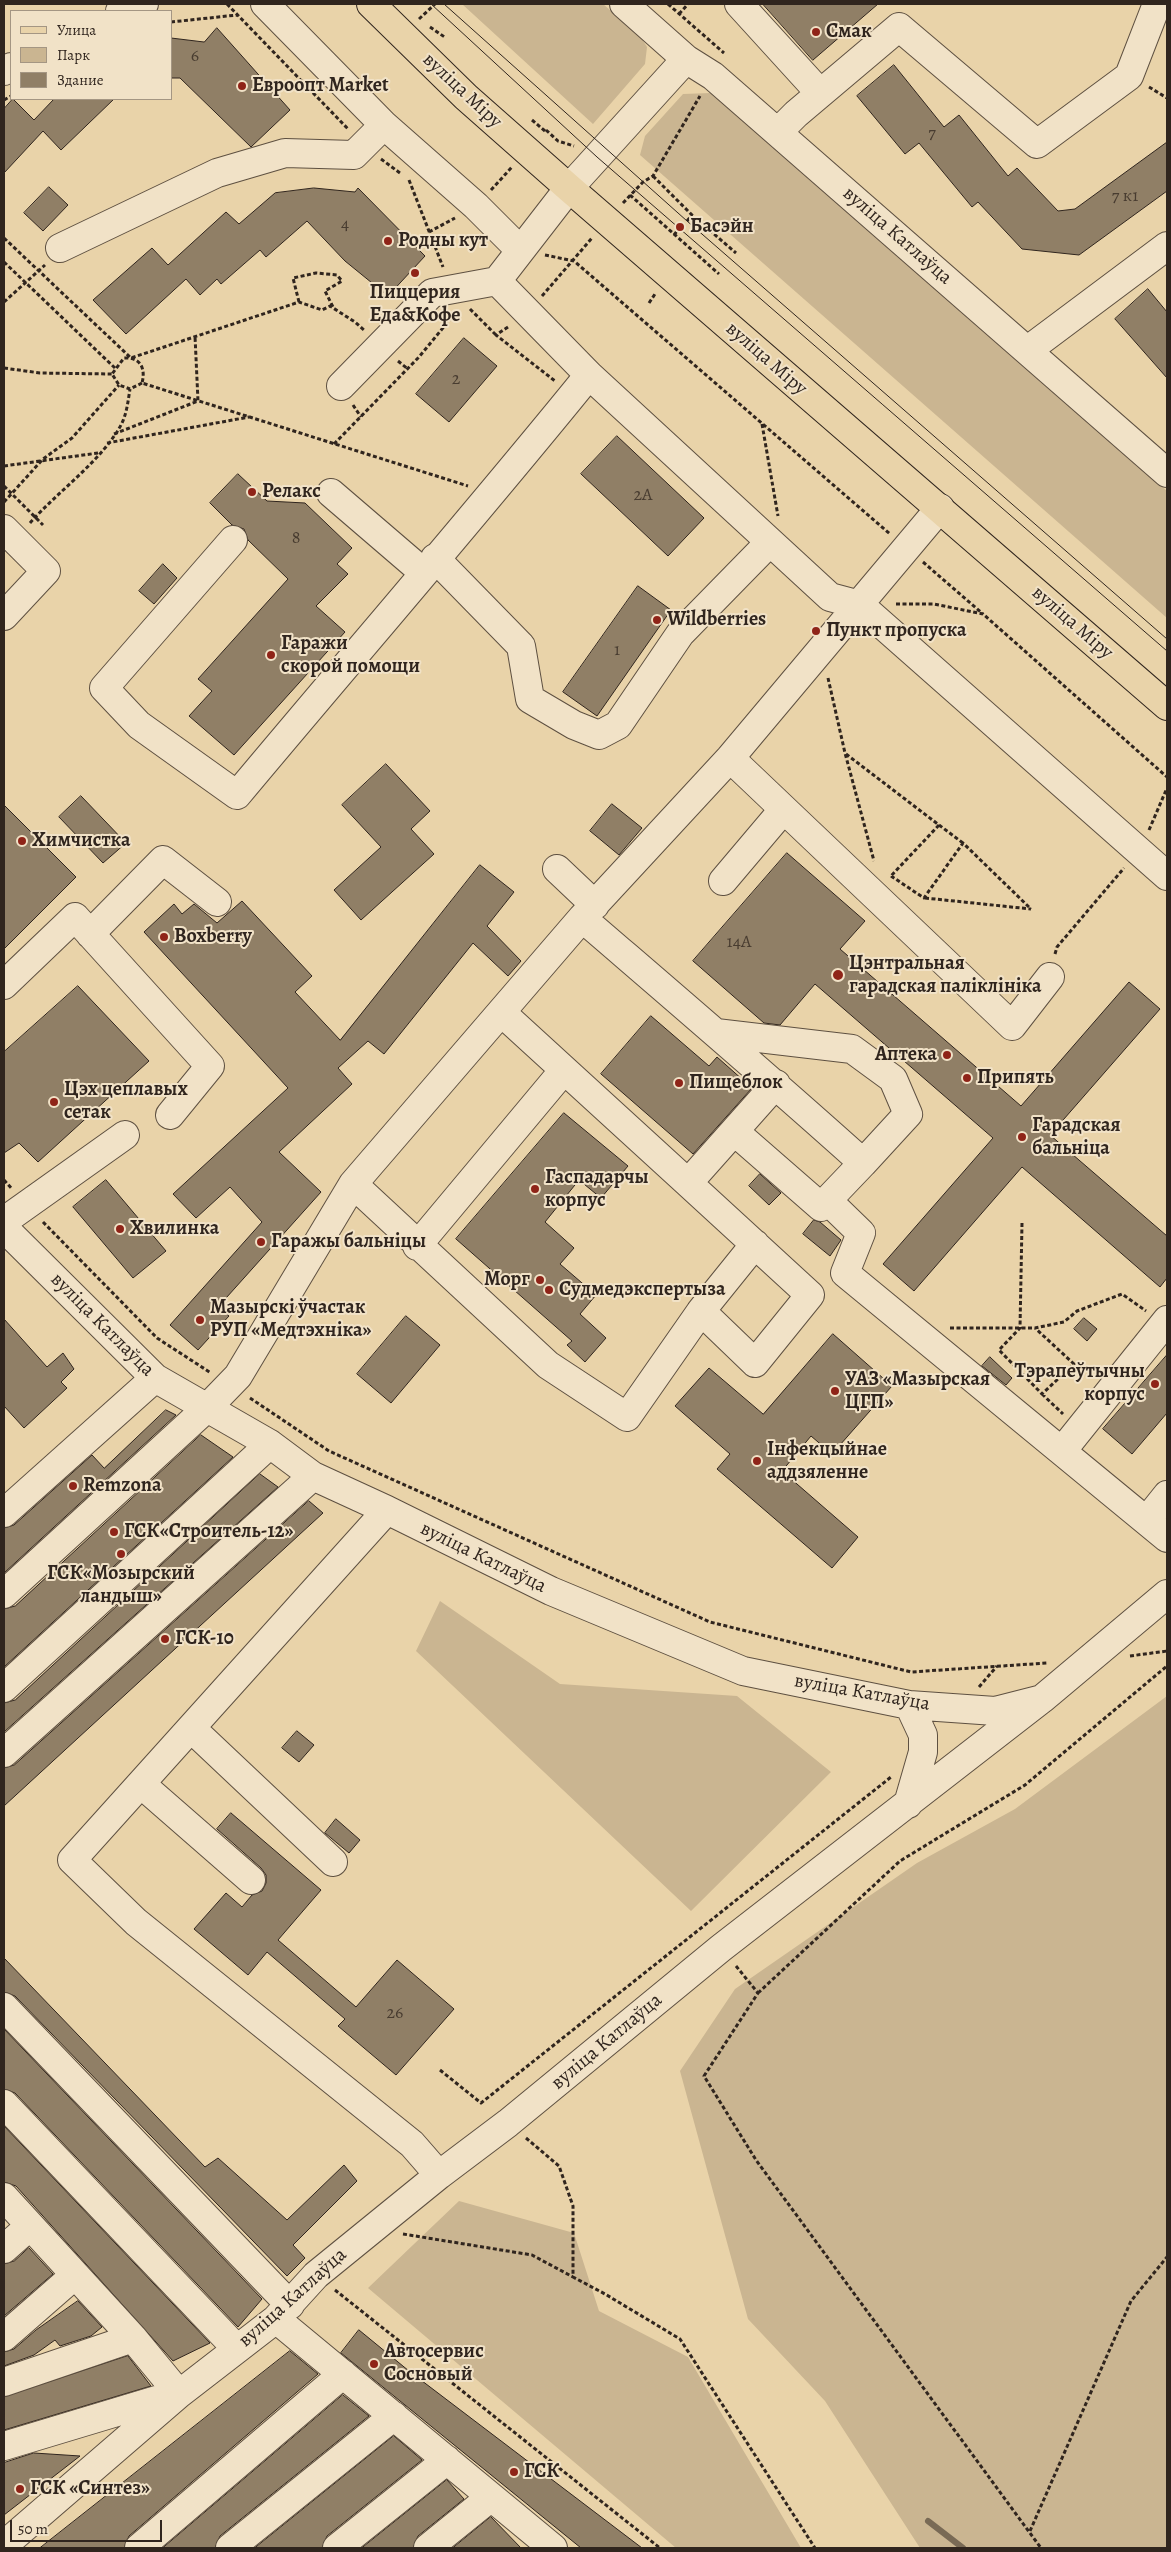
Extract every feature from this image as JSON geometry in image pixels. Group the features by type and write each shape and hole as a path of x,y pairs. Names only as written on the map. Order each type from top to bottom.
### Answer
{"main road":[{"name":"вуліца Міру","path":"371,4 466,97 527,151 1167,706"}],"street":[{"path":"123,10 144,4"},
{"path":"265,4 384,126 476,206 520,250"},
{"name":"вуліца Катлаўца","path":"624,4 686,59 713,76 778,132 1167,473"},
{"path":"739,4 820,93"},
{"path":"778,132 820,93 899,27 1037,144 1129,76 1157,4"},
{"path":"341,386 432,293 497,281 569,188 686,59"},
{"path":"60,248 217,173 285,153 354,155 384,126"},
{"path":"1028,350 1165,251"},
{"path":"497,281 527,313 581,385 774,530 830,597 860,605 1167,876"},
{"path":"233,540 104,688 139,725 237,795 429,565 492,494 581,385"},
{"path":"331,493 429,565 521,646 530,699 574,725 599,735 618,726 680,634 774,530"},
{"path":"4,1594 208,1407 238,1376 353,1184 588,912 730,758 908,549 940,508"},
{"path":"4,616 46,572 9,534"},
{"path":"730,758 782,810 1012,1026 1050,977"},
{"path":"723,881 782,810"},
{"path":"90,934 163,860 217,902"},
{"path":"557,869 588,912 716,1033 776,1084 863,1163"},
{"path":"4,985 75,917 210,1066 170,1114"},
{"path":"501,1012 810,1295 755,1363 701,1310"},
{"path":"716,1033 852,1049 894,1079 908,1114 821,1207 735,1132"},
{"path":"417,1246 564,1070"},
{"path":"688,1183 776,1084"},
{"path":"4,1221 125,1134"},
{"path":"353,1184 417,1246 548,1365 627,1417 701,1310 755,1244"},
{"path":"827,1200 861,1233 845,1273 1167,1538"},
{"name":"вуліца Катлаўца","path":"4,1228 155,1378 270,1444 313,1476 387,1510 551,1591 743,1670 909,1705 960,1710 995,1711 1042,1699"},
{"path":"1062,1451 1165,1322"},
{"path":"4,1513 155,1378"},
{"path":"4,1688 270,1444"},
{"path":"4,1754 313,1476"},
{"path":"1147,1520 1167,1495"},
{"path":"387,1510 72,1860 136,1922 412,2144 439,2175"},
{"name":"вуліца Катлаўца","path":"4,2545 179,2394 283,2312 316,2275 439,2175 508,2124 721,1948 1042,1699 1167,1594"},
{"path":"908,1804 924,1752 922,1735 909,1705"},
{"path":"191,1728 332,1862"},
{"path":"141,1784 251,1880"},
{"path":"4,2007 283,2312 343,2374 491,2497 538,2544"},
{"path":"4,2104 237,2348"},
{"path":"4,2198 133,2338 179,2394 4,2446"},
{"path":"4,2249 30,2226"},
{"path":"4,2337 75,2275"},
{"path":"4,2382 133,2338"},
{"path":"139,2548 343,2374"},
{"path":"230,2548 394,2416"},
{"path":"337,2548 447,2460"},
{"path":"428,2548 491,2497"}],"path":[{"path":"435,4 419,18 446,38"},
{"path":"658,35 688,4"},
{"path":"172,22 238,15"},
{"path":"581,385 496,336 527,313 630,195 643,182 653,176 713,76"},
{"path":"532,120 558,141 574,147 582,143"},
{"path":"429,232 476,206 546,130"},
{"path":"653,176 692,216 736,253"},
{"path":"630,195 719,274"},
{"path":"687,221 692,216"},
{"path":"674,235 680,227"},
{"path":"4,238 131,358 143,366 144,375 142,383"},
{"path":"4,302 39,271 60,248"},
{"path":"574,261 983,614 1167,777"},
{"path":"4,262 116,369"},
{"path":"299,302 293,278 316,273 337,275 342,281 325,291 333,308"},
{"path":"112,374 124,358 131,358 299,302 322,310 330,306 355,322 408,369"},
{"path":"334,444 408,369 458,309"},
{"path":"195,336 198,401"},
{"path":"4,368 40,373 112,374"},
{"path":"112,374 119,385 130,389 142,383 492,494"},
{"path":"4,502 43,459 72,438 119,385"},
{"path":"9,534 35,517 99,453 121,424 127,409 130,389"},
{"path":"114,434 198,401"},
{"path":"107,443 249,417"},
{"path":"762,424 774,530"},
{"path":"4,466 43,459 99,453"},
{"path":"4,486 43,525"},
{"path":"860,605 934,604 983,614"},
{"path":"822,648 845,753 875,865"},
{"path":"845,753 963,843 1031,908 924,898 883,870"},
{"path":"1050,977 1057,948 1112,879 1140,852 1167,788"},
{"path":"891,876 939,825"},
{"path":"924,898 963,843"},
{"path":"4,1180 26,1205 157,1338 230,1384 328,1451 710,1622 911,1672 1050,1662"},
{"path":"1022,1223 1020,1328 999,1350 1042,1394 1074,1364 1035,1328"},
{"path":"912,1328 1035,1328 1064,1322 1077,1311 1122,1294 1165,1322"},
{"path":"1128,1656 1167,1652"},
{"path":"960,1710 997,1666"},
{"path":"1041,2548 756,2160 704,2076 758,1993 900,1860 1026,1785 1167,1666"},
{"path":"440,2070 481,2104 892,1776"},
{"path":"721,1948 758,1993"},
{"path":"508,2124 559,2166 573,2206 573,2277"},
{"path":"372,2230 532,2255 605,2294 680,2339 815,2548"},
{"path":"1030,2531 1131,2301 1167,2257"},
{"path":"316,2275 660,2548"}],"green space":[{"path":"462,4 603,4 640,36 647,47 645,64 593,124"},
{"path":"711,93 1167,491 1167,618 640,155 645,136 683,94"},
{"path":"440,1601 560,1684 737,1696 831,1772 691,1911 416,1651"},
{"path":"1167,1696 1167,2548 920,2548 825,2401 748,2319 680,2071 735,1989 917,1863 1015,1809"},
{"path":"459,2201 574,2233 599,2311 688,2357 801,2548 676,2548 368,2288"}],"building":[{"name":"Смак","path":"763,4 878,4 813,60"},
{"name":"Евроопт Market","path":"217,28 290,110 251,147 180,78 172,78 172,38 204,42"},
{"path":"894,65 944,127 959,115 1008,176 1017,168 1058,211 1075,209 1167,142 1167,191 1079,255 1022,249 978,202 972,207 919,143 905,154 857,96"},
{"path":"14,100 34,120 53,100 113,100 61,150 43,131 4,173 4,109"},
{"path":"49,187 68,205 43,231 24,213"},
{"path":"314,188 355,192 358,188 425,256 388,296 345,261 307,221 266,257 260,250 221,284 217,279 200,295 186,279 126,334 93,300 152,248 168,265 226,212 239,224 275,193"},
{"path":"1148,289 1167,312 1167,378 1115,319"},
{"path":"464,338 497,366 449,422 416,394"},
{"path":"617,436 704,518 668,556 581,474"},
{"name":"Гаражи скорой помощи","path":"238,474 267,501 305,503 352,548 337,564 348,574 316,606 345,632 234,755 189,716 212,691 198,679 288,579 248,540 244,529 232,525 210,503"},
{"path":"163,564 177,578 154,604 139,591"},
{"path":"638,586 671,610 597,716 563,692"},
{"path":"386,764 430,811 411,829 434,854 361,920 334,890 381,847 342,805"},
{"path":"81,796 126,843 103,863 59,817"},
{"path":"612,804 642,828 619,855 590,831"},
{"name":"Химчистка","path":"4,805 76,877 4,949"},
{"path":"787,853 865,921 840,949 1021,1106 1129,982 1160,1009 1050,1135 1167,1236 1167,1278 1160,1287 1022,1167 914,1291 883,1264 993,1138 815,984 780,1025 764,1023 693,961"},
{"path":"480,865 514,892 487,926 521,961 508,976 473,943 384,1054 368,1041 338,1068 352,1084 279,1152 321,1192 218,1307 229,1316 198,1350 170,1325 262,1222 230,1187 196,1218 173,1194 288,1088 144,932 174,904 182,914 194,904 217,923 242,901 312,976 295,992 340,1040"},
{"name":"Цэх цеплавых сетак","path":"78,986 149,1061 38,1162 19,1143 4,1153 4,1052"},
{"name":"Пищеблок","path":"651,1016 709,1066 717,1057 752,1088 693,1154 601,1074"},
{"path":"564,1113 628,1166 601,1198 579,1180 545,1222 574,1248 560,1264 596,1295 580,1314 606,1338 585,1362 567,1345 572,1341 456,1239"},
{"path":"760,1174 781,1193 769,1205 749,1186"},
{"name":"Хвилинка","path":"106,1180 166,1251 133,1278 73,1207"},
{"path":"814,1220 820,1222 841,1240 830,1256 803,1234"},
{"path":"406,1316 440,1345 391,1403 357,1374"},
{"path":"1084,1318 1097,1329 1087,1341 1074,1329"},
{"path":"4,1319 47,1367 63,1353 74,1369 61,1382 67,1388 24,1428 4,1406"},
{"name":"Інфекцыйнае аддзяленне","path":"833,1334 892,1386 832,1454 811,1436 782,1471 858,1537 832,1568 717,1469 730,1454 675,1406 709,1368 763,1414"},
{"name":"Тэрапеўтычны корпус","path":"1167,1355 1167,1413 1132,1454 1103,1429"},
{"path":"990,1357 1012,1378 1006,1385 982,1366"},
{"path":"166,1410 176,1415 4,1573 4,1528 14,1525 92,1455 104,1468"},
{"name":"ГСК«Строитель-12»","path":"201,1435 233,1457 4,1667 4,1609 15,1606"},
{"path":"260,1474 278,1487 4,1732 4,1703 15,1700"},
{"name":"ГСК-10","path":"309,1501 323,1513 4,1806 4,1768 14,1765"},
{"path":"297,1731 314,1745 299,1762 282,1748"},
{"path":"231,1813 321,1890 278,1940 356,2007 397,1960 454,2009 396,2075 338,2026 345,2019 267,1952 248,1975 194,1929 226,1893 242,1907 252,1895 262,1891 266,1883 266,1875 261,1868 217,1829"},
{"path":"336,1819 360,1840 349,1853 325,1833"},
{"path":"4,1958 205,2167 218,2158 287,2220 344,2165 357,2181 293,2245 305,2258 287,2276 15,1996 4,1992"},
{"path":"4,2029 262,2299 238,2327 15,2093 4,2089"},
{"path":"4,2126 210,2343 173,2361 16,2186 4,2182"},
{"path":"29,2248 53,2274 4,2316 4,2264 14,2261"},
{"path":"78,2301 102,2327 91,2336 60,2346 55,2340 34,2355 4,2366 4,2352 14,2349 36,2330"},
{"name":"ГСК","path":"359,2330 409,2371 642,2548 581,2548 341,2353"},
{"path":"290,2351 318,2374 129,2536 124,2548 40,2548"},
{"path":"128,2356 151,2386 4,2430 4,2397"},
{"path":"343,2395 369,2416 220,2536 215,2548 163,2548"},
{"path":"394,2436 422,2460 327,2536 322,2548 255,2548"},
{"name":"ГСК «Синтез»","path":"34,2453 80,2456 4,2515 4,2463"},
{"path":"447,2480 464,2499 418,2536 413,2548 362,2548"},
{"path":"491,2517 521,2548 453,2548"}],"waterway":[{"path":"928,2521 963,2548"}],"tram line":[{"path":"431,4 597,157 1167,651"},
{"path":"444,4 687,221 1167,639"}],"place":[{"name":"Смак","path":"816,32"},
{"name":"Евроопт Market","path":"242,86"},
{"name":"Басэйн","path":"680,227"},
{"name":"Родны кут","path":"388,241"},
{"name":"Пиццерия Еда&Кофе","path":"415,273"},
{"name":"Релакс","path":"252,492"},
{"name":"Wildberries","path":"657,620"},
{"name":"Пункт пропуска","path":"816,631"},
{"name":"Гаражи скорой помощи","path":"271,655"},
{"name":"Химчистка","path":"22,841"},
{"name":"Boxberry","path":"164,937"},
{"name":"Цэнтральная гарадская паліклініка","path":"838,975"},
{"name":"Аптека","path":"947,1055"},
{"name":"Припять","path":"967,1078"},
{"name":"Пищеблок","path":"679,1083"},
{"name":"Цэх цеплавых сетак","path":"54,1102"},
{"name":"Гарадская бальніца","path":"1022,1137"},
{"name":"Гаспадарчы корпус","path":"535,1189"},
{"name":"Хвилинка","path":"120,1229"},
{"name":"Гаражы бальніцы","path":"261,1242"},
{"name":"Морг","path":"540,1280"},
{"name":"Судмедэкспертыза","path":"549,1290"},
{"name":"Мазырскі ўчастак РУП «Медтэхніка»","path":"200,1320"},
{"name":"Тэрапеўтычны корпус","path":"1155,1384"},
{"name":"УАЗ «Мазырская ЦГП»","path":"835,1391"},
{"name":"Інфекцыйнае аддзяленне","path":"757,1461"},
{"name":"Remzona","path":"73,1486"},
{"name":"ГСК«Строитель-12»","path":"114,1532"},
{"name":"ГСК«Мозырский ландыш»","path":"121,1554"},
{"name":"ГСК-10","path":"165,1639"},
{"name":"Автосервис Сосновый","path":"374,2364"},
{"name":"ГСК","path":"514,2472"},
{"name":"ГСК «Синтез»","path":"20,2489"}]}
